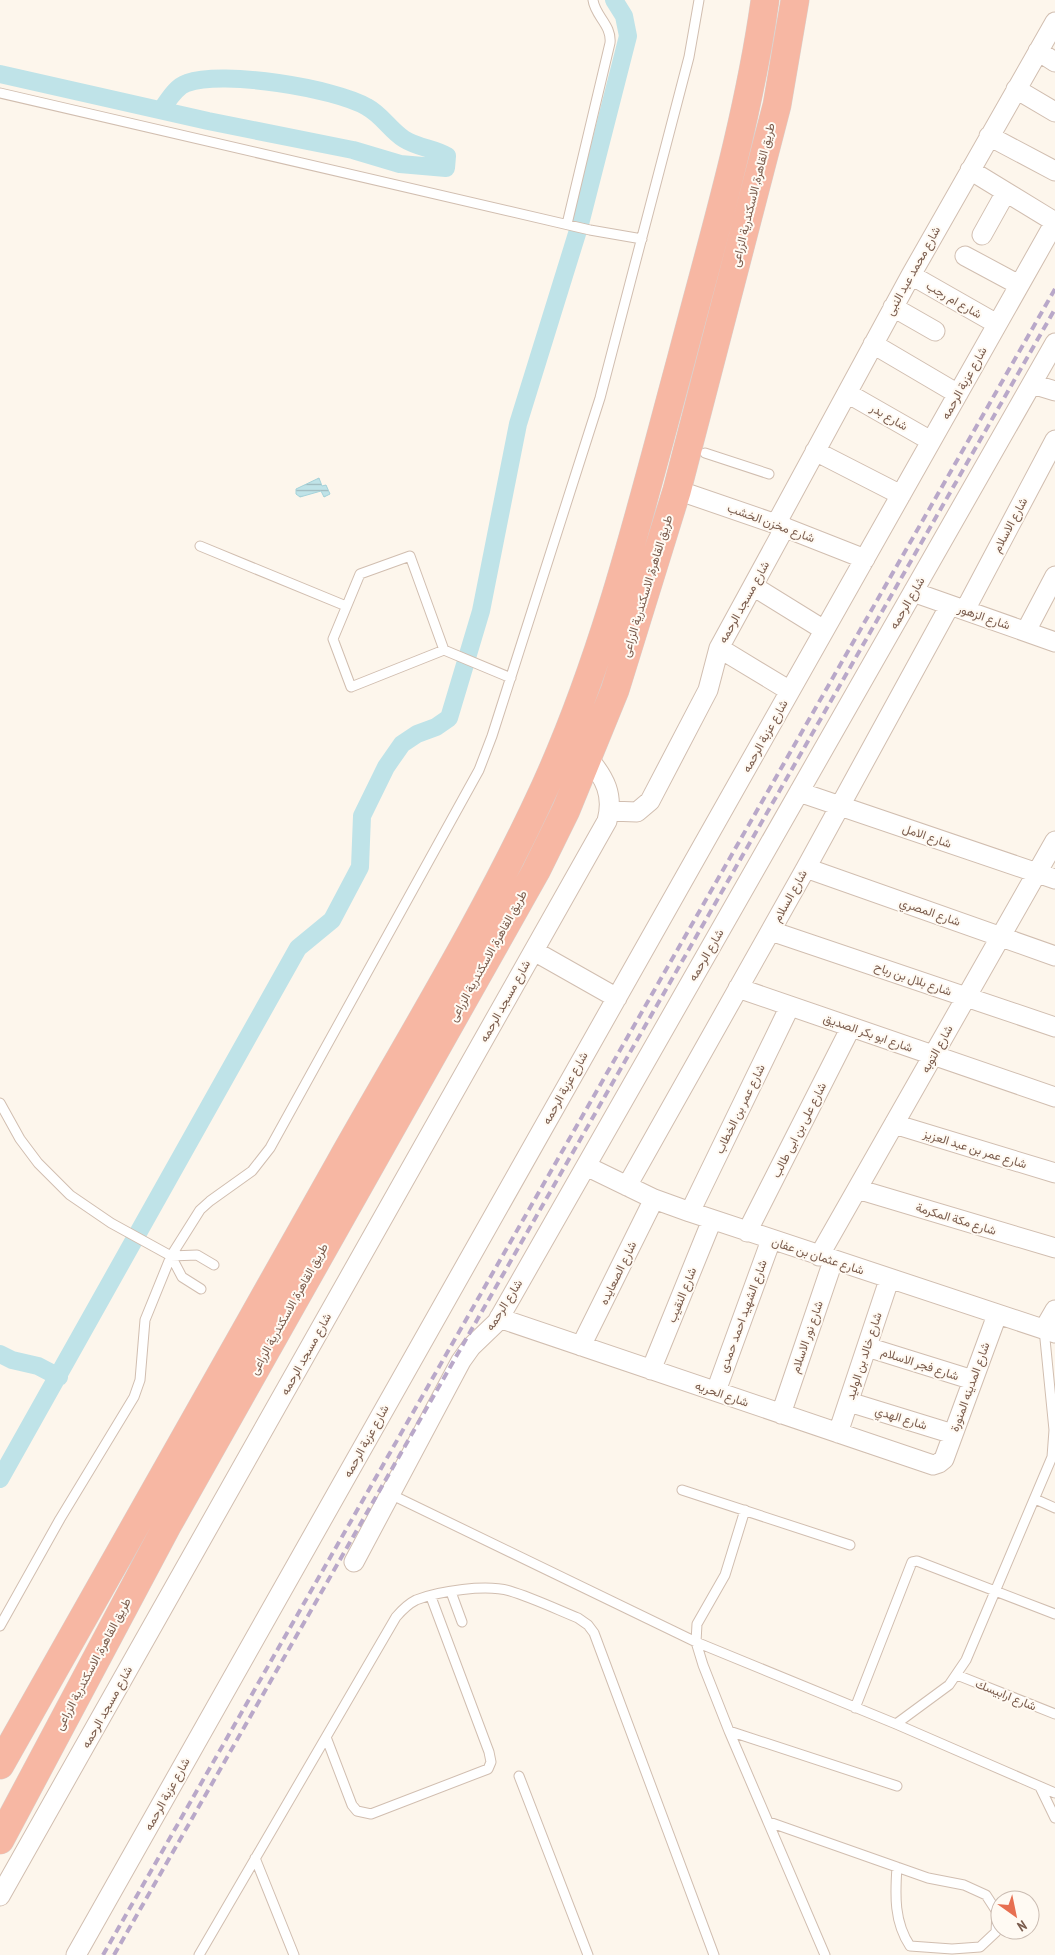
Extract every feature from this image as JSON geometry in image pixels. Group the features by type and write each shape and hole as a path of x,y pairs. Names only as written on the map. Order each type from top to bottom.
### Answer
{"highway":[{"path":"0,1765 441,983 514,851 546,783 580,700 610,618 651,472 726,191 760,33 765,0"},
{"name":"طريق القاهرة, الاسكندرية الزراعى","path":"0,1840 166,1526 536,871 566,810 615,690 677,490 776,105 796,0"}],"street":[{"name":"شارع محمد عبد النبى","path":"781,525 815,452 893,307 1055,22"},
{"path":"1038,52 1055,62"},
{"path":"1016,89 1055,112"},
{"path":"989,136 1055,171"},
{"path":"970,170 1055,222"},
{"path":"982,235 1006,192"},
{"name":"شارع عزبة الرحمه","path":"76,1955 1055,222"},
{"path":"965,256 1019,285"},
{"name":"شارع ام رجب","path":"911,275 997,324"},
{"path":"893,307 935,331"},
{"name":"شارع الرحمه","path":"354,1562 464,1354 492,1329 499,1318 1055,342"},
{"path":"873,344 958,394"},
{"path":"1032,384 1055,391"},
{"name":"شارع بدر","path":"847,393 931,441"},
{"name":"شارع الاسلام","path":"958,608 1055,440"},
{"path":"815,452 901,495"},
{"name":"شارع مخزن الخشب","path":"677,490 781,525 865,559"},
{"name":"شارع مسجد الرحمه","path":"0,1896 607,822 610,811 637,812 650,801 708,690 719,648 753,586 781,525"},
{"path":"1026,632 1055,576"},
{"path":"753,586 824,630"},
{"name":"شارع الزهور","path":"913,592 1055,642"},
{"name":"شارع السلام","path":"626,1186 840,806 958,608"},
{"path":"719,648 790,691"},
{"path":"588,758 604,779 610,800 610,811"},
{"name":"شارع الامل","path":"799,792 1046,876"},
{"name":"شارع التوبه","path":"826,1258 858,1189 1000,937 1046,876 1055,841"},
{"name":"شارع المصري","path":"806,868 1055,956"},
{"name":"شارع بلال بن رباح","path":"771,930 1055,1027"},
{"path":"534,951 616,998"},
{"name":"شارع ابو بكر الصديق","path":"738,988 1055,1098"},
{"name":"شارع عمر بن الخطاب","path":"690,1212 790,1006"},
{"name":"شارع على بن ابى طالب","path":"747,1232 851,1027"},
{"name":"شارع عمر بن عبد العزيز","path":"894,1124 1055,1173"},
{"name":"شارع عثمان بن عفان","path":"586,1166 654,1199 712,1220 889,1280 1049,1331"},
{"name":"شارع مكة المكرمة","path":"858,1189 1055,1248"},
{"name":"شارع الصعايده","path":"581,1346 654,1199"},
{"name":"شارع النقيب","path":"651,1370 712,1220"},
{"name":"شارع الشهيد احمد حمدى","path":"716,1392 771,1240"},
{"name":"شارع نور الاسلام","path":"781,1414 826,1258"},
{"name":"شارع خالد بن الوليد","path":"838,1433 889,1280"},
{"path":"1049,1331 1055,1310"},
{"name":"شارع المدينه المنورة","path":"944,1459 997,1315"},
{"name":"شارع الحريه","path":"499,1318 933,1465 940,1463 944,1459"},
{"name":"شارع فجر الاسلام","path":"867,1347 973,1380"},
{"name":"شارع الهدي","path":"849,1402 953,1434"}],"lane":[{"path":"567,224 610,43 609,30 594,7 592,0"},
{"path":"0,1626 60,1519 134,1397 140,1380 145,1320 171,1256 200,1210 210,1200 252,1171 270,1148 478,770 492,736 600,398 689,57 699,0"},
{"path":"0,93 590,230 642,239"},
{"path":"705,453 769,474"},
{"path":"200,546 346,606"},
{"path":"444,650 352,687 333,638 360,574 410,556 444,650 458,658 510,678"},
{"path":"0,1103 20,1139 38,1163 70,1194 111,1223 171,1256 197,1256 214,1265"},
{"path":"171,1256 182,1277 201,1289"},
{"path":"896,1724 931,1700 957,1675 966,1660 1052,1457 1055,1444 1049,1331"},
{"path":"682,1490 850,1545"},
{"path":"390,1494 696,1642 896,1724 1055,1793"},
{"path":"1035,1499 1055,1508"},
{"path":"745,1510 725,1575 697,1624 696,1642 702,1665 729,1731 825,1955"},
{"path":"855,1708 912,1562 917,1561 996,1589 1055,1614"},
{"path":"199,1955 396,1617 404,1608 416,1600 451,1592 482,1588 509,1590 578,1618 588,1625 594,1633 714,1955"},
{"path":"451,1592 462,1622"},
{"path":"326,1737 352,1806 362,1813 371,1814 488,1769 491,1762 489,1752 431,1597"},
{"name":"شارع ارابيسك","path":"957,1675 1055,1714"},
{"path":"729,1731 897,1786"},
{"path":"519,1776 588,1955"},
{"path":"1040,1787 1055,1818"},
{"path":"769,1822 897,1867 928,1878 964,1885 986,1895 997,1912 996,1932 980,1947 952,1949 910,1946 902,1934 895,1898 897,1867"},
{"path":"255,1858 294,1955"}],"water":[{"path":"319,478 322,486 326,485 330,494 324,497 321,491 300,497 296,494 296,489"}],"waterway":[{"path":"0,1479 298,948 332,920 360,867 362,816 386,767 402,744 417,734 436,727 449,718 481,611 518,424 580,224 628,36 624,16 614,0"},
{"path":"0,74 208,121 353,150 400,164 446,168 447,156 404,139 367,107 330,93 251,80 204,80 183,85 172,95 161,110"},
{"path":"0,1354 12,1360 38,1366 59,1377"}],"railway":[{"path":"103,1955 1055,289"},
{"path":"114,1955 1055,309"}]}
